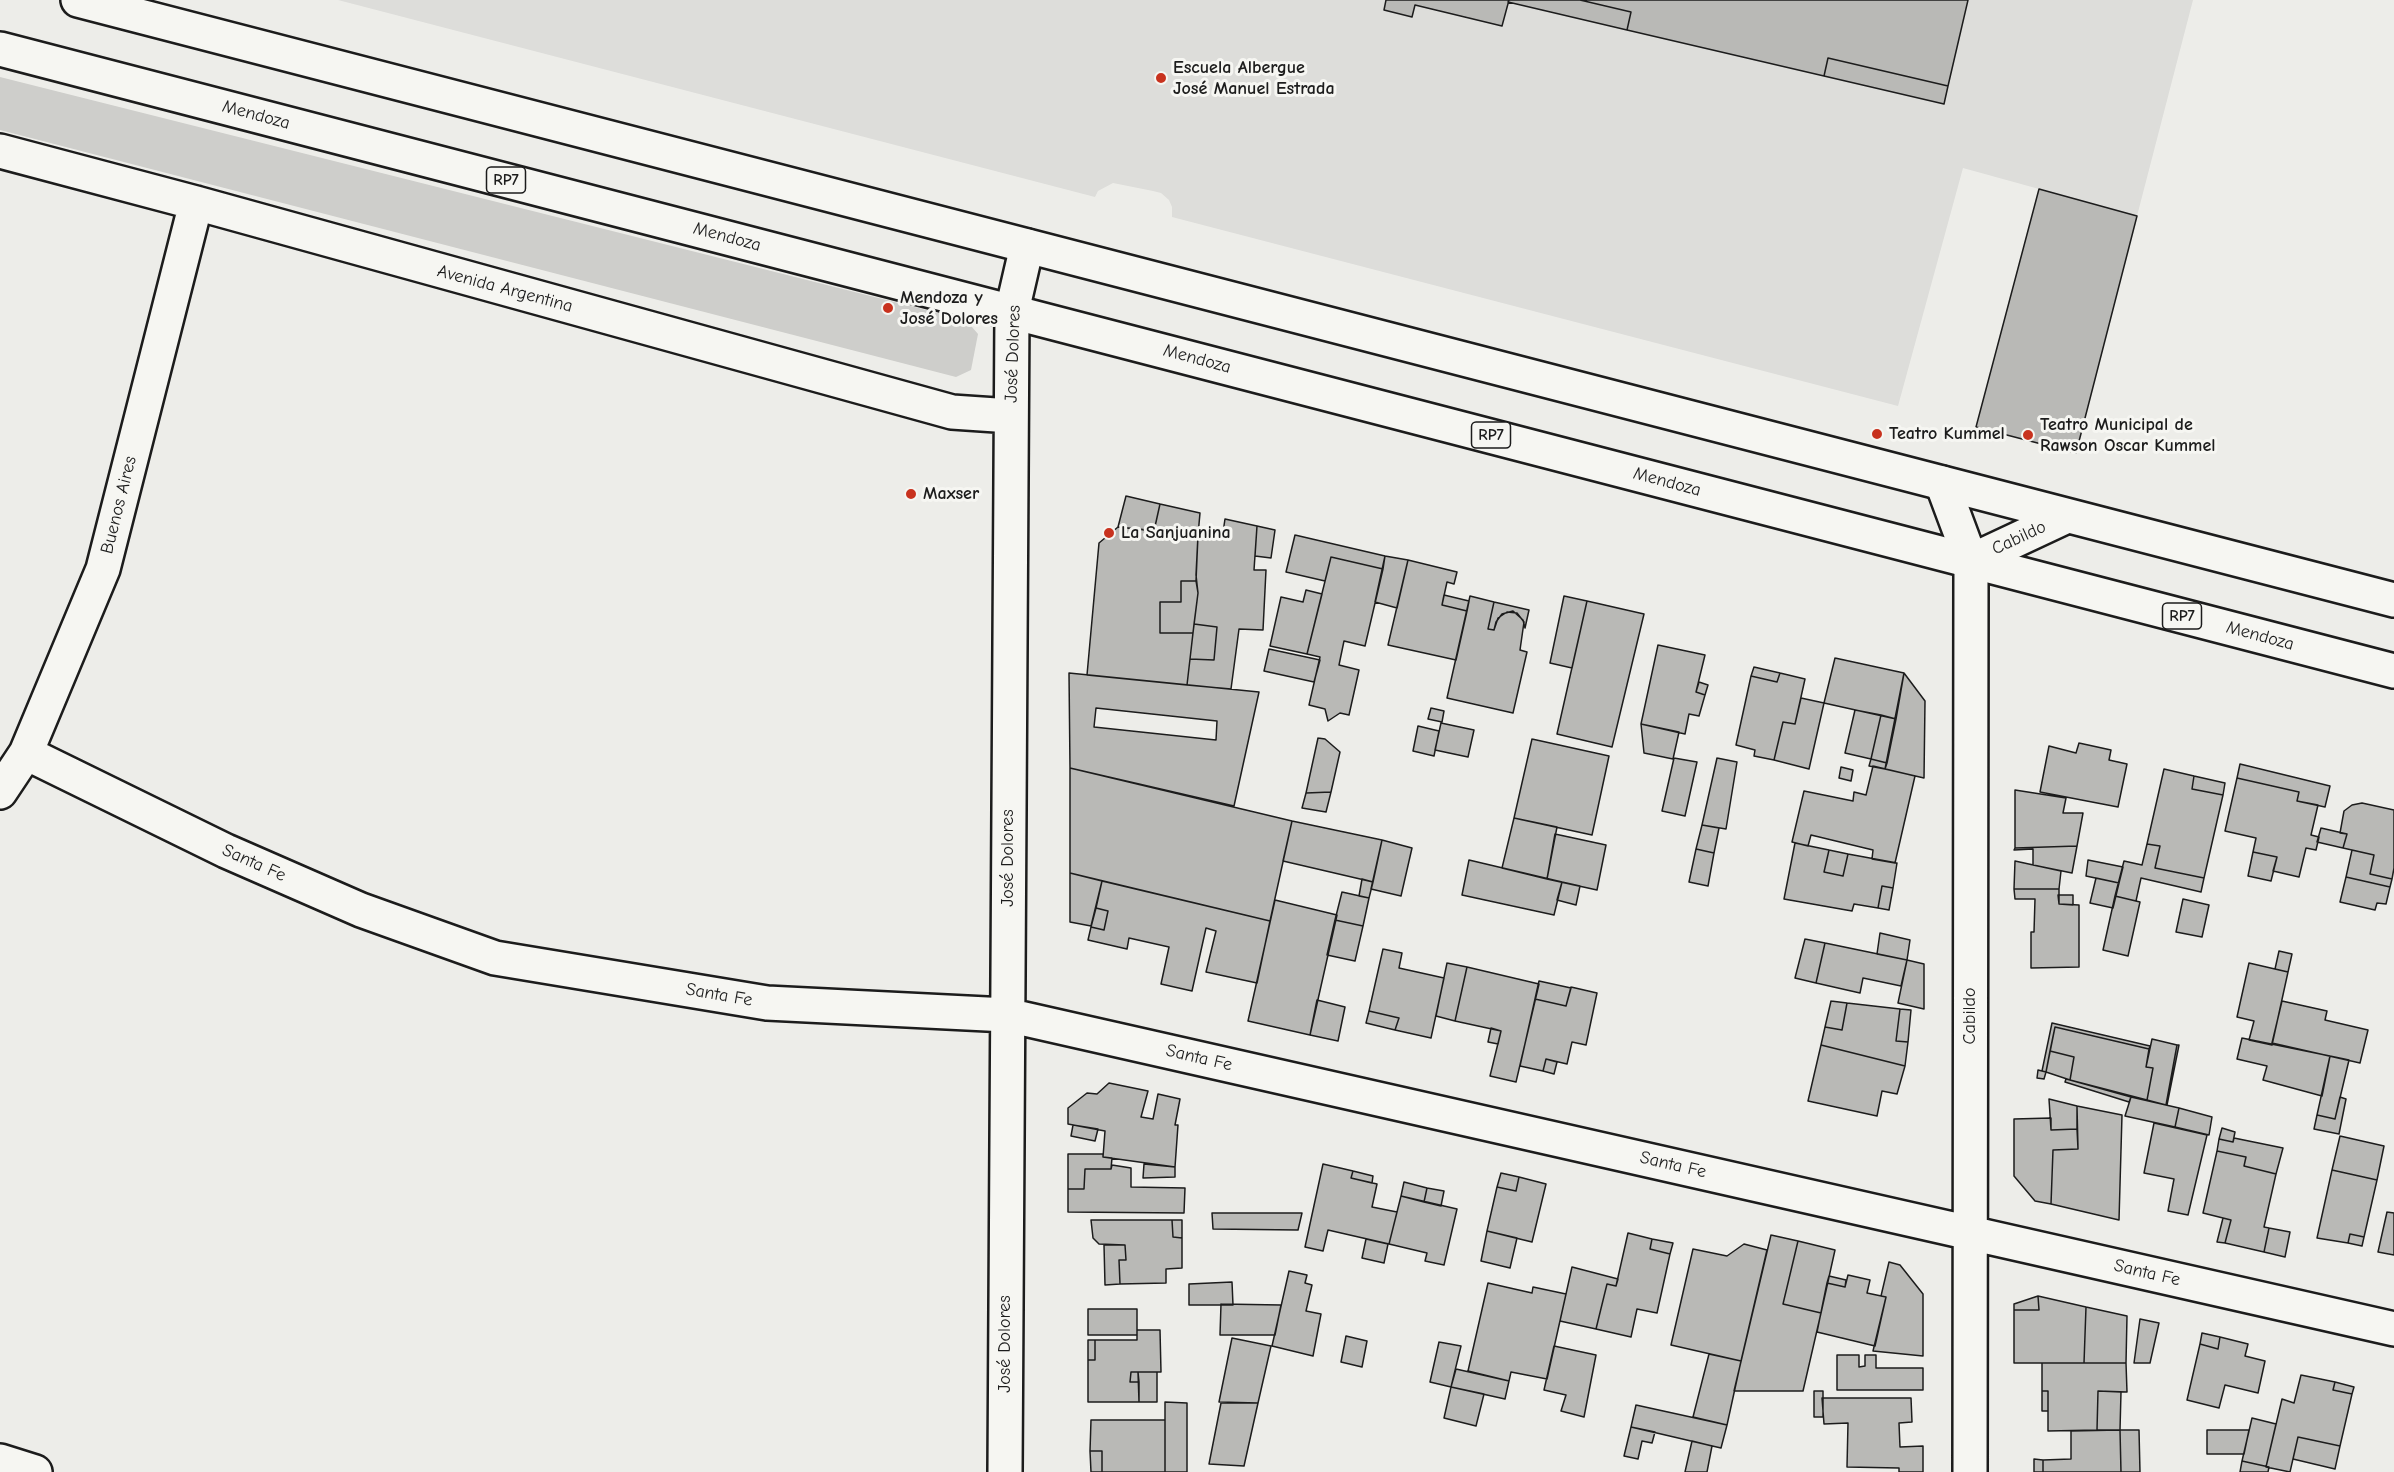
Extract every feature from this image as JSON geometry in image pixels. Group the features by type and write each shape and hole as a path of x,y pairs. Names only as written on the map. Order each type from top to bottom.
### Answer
{"street":[{"path":"78,0 2394,600"},
{"name":"Mendoza","path":"0,49 1012,310 2394,671"},
{"name":"Avenida Argentina","path":"0,151 952,412 1011,417"},
{"name":"Buenos Aires","path":"0,792 26,753 103,569 196,203"},
{"name":"José Dolores","path":"1005,1472 1012,310 1027,246"},
{"name":"Cabildo","path":"1942,483 1971,561 1970,1472"},
{"name":"Cabildo","path":"1971,561 2067,516"},
{"name":"Santa Fe","path":"26,753 226,851 351,906 495,958 767,1003 1007,1015 2394,1329"},
{"path":"0,1461 35,1472"}],"shaded area":[{"path":"338,0 2193,0 2137,216 1963,168 1898,406 1172,217 1169,200 1161,193 1113,183 1098,191 1095,197"},
{"path":"0,77 966,320 978,334 971,370 956,377 0,130"}],"building":[{"path":"1386,0 1509,0 1502,26 1415,5 1412,17 1384,10"},
{"path":"1509,0 1580,0 1631,12 1627,30 1508,2"},
{"path":"1580,0 1968,0 1948,86 1828,58 1824,76 1627,30 1631,12"},
{"path":"1828,58 1948,86 1944,104 1824,76"},
{"path":"2039,189 2137,216 2076,453 1976,427"},
{"path":"1126,496 1160,504 1154,531 1118,527"},
{"path":"1160,504 1200,513 1198,535 1154,531"},
{"path":"1225,519 1257,526 1254,570 1266,570 1263,630 1239,629 1231,689 1187,685 1190,659 1214,660 1217,627 1194,624 1198,593 1196,575 1198,535 1222,539"},
{"path":"1257,526 1275,530 1271,558 1255,556"},
{"path":"1118,527 1198,535 1196,581 1181,581 1181,602 1160,602 1160,633 1193,633 1187,685 1087,675 1099,543"},
{"path":"1295,535 1385,556 1383,569 1331,557 1325,581 1286,572"},
{"path":"1385,556 1408,560 1397,608 1375,602"},
{"path":"1331,557 1383,569 1365,646 1344,641 1339,665 1359,670 1349,715 1340,713 1328,721 1325,709 1309,705 1320,657 1307,654"},
{"path":"1408,560 1457,572 1454,584 1447,582 1442,605 1467,611 1456,660 1388,645"},
{"path":"1181,581 1196,581 1198,593 1193,633 1160,633 1160,602 1181,602"},
{"path":"1306,590 1322,594 1307,654 1270,646 1281,597 1303,602"},
{"path":"1444,595 1469,601 1467,611 1442,605"},
{"path":"1470,596 1494,602 1488,629 1494,630 1498,618 1507,612 1517,613 1524,622 1520,650 1527,652 1513,713 1447,698"},
{"path":"1564,596 1587,601 1572,668 1550,663"},
{"path":"1587,601 1644,614 1612,747 1557,734"},
{"path":"1494,602 1529,610 1525,628 1523,620 1513,611 1502,614 1494,630 1488,629"},
{"path":"1194,624 1217,627 1214,660 1190,659"},
{"path":"1658,645 1705,655 1696,692 1705,695 1699,716 1689,714 1685,734 1641,724"},
{"path":"1269,649 1320,660 1314,682 1264,671"},
{"path":"1835,658 1904,673 1896,719 1824,703"},
{"path":"1754,667 1780,673 1777,682 1751,676"},
{"path":"1069,673 1259,692 1234,806 1070,768","holes":["1096,708 1217,721 1216,740 1094,727"]},
{"path":"1780,673 1805,679 1795,724 1783,722 1774,760 1754,756 1755,750 1736,745 1751,676 1777,682"},
{"path":"1904,673 1925,701 1924,778 1885,769"},
{"path":"1699,682 1708,685 1705,695 1696,692"},
{"path":"1801,698 1824,703 1809,769 1774,760 1783,722 1795,724"},
{"path":"1431,708 1444,711 1442,722 1428,719"},
{"path":"1855,710 1881,715 1871,759 1845,753"},
{"path":"1881,715 1896,719 1887,763 1871,759"},
{"path":"1441,723 1474,730 1468,757 1435,750"},
{"path":"1641,724 1679,732 1673,759 1644,753"},
{"path":"1418,726 1439,731 1434,756 1413,751"},
{"path":"1318,738 1325,739 1340,752 1331,792 1306,793"},
{"path":"1532,739 1609,756 1592,835 1514,818"},
{"path":"2079,743 2111,750 2109,760 2127,764 2118,807 2040,792 2049,746 2076,753"},
{"path":"1674,758 1697,762 1685,816 1662,811"},
{"path":"1717,758 1737,762 1726,829 1702,825"},
{"path":"1871,759 1887,763 1885,769 1869,766"},
{"path":"2240,764 2330,786 2325,807 2297,801 2299,792 2237,778"},
{"path":"1873,766 1915,776 1895,863 1872,859 1873,850 1811,835 1808,846 1792,842 1804,791 1853,801 1854,792 1866,795"},
{"path":"1841,767 1853,770 1851,781 1839,778"},
{"path":"1070,768 1292,821 1270,921 1070,873"},
{"path":"2164,769 2194,776 2192,789 2223,795 2204,878 2155,868 2160,846 2147,844"},
{"path":"2194,776 2225,783 2223,795 2192,789"},
{"path":"2237,778 2299,792 2297,801 2318,805 2311,835 2319,837 2316,850 2306,848 2299,877 2273,871 2277,857 2253,852 2256,838 2225,831"},
{"path":"2015,790 2066,798 2063,813 2083,813 2077,846 2015,848"},
{"path":"1331,792 1326,812 1302,808 1306,793"},
{"path":"2362,803 2394,810 2392,879 2370,874 2374,855 2343,848 2347,834 2340,833 2344,811 2352,805"},
{"path":"1514,818 1557,827 1547,879 1502,868"},
{"path":"1292,821 1382,840 1373,882 1283,861"},
{"path":"1702,825 1719,828 1714,853 1696,849"},
{"path":"2321,828 2347,834 2343,848 2317,842"},
{"path":"1555,834 1606,845 1597,890 1547,879"},
{"path":"1382,840 1412,848 1401,896 1371,889"},
{"path":"1795,843 1829,850 1824,872 1843,876 1848,854 1897,863 1893,888 1882,886 1878,908 1854,904 1852,911 1784,899"},
{"path":"2147,844 2160,846 2155,868 2204,878 2201,892 2141,878 2136,901 2115,896 2124,861 2142,865"},
{"path":"2077,846 2072,873 2033,865 2033,849 2014,850 2015,848"},
{"path":"1696,849 1714,853 1708,886 1689,882"},
{"path":"1829,850 1848,854 1843,876 1824,872"},
{"path":"2352,850 2374,855 2370,874 2392,879 2390,887 2346,877"},
{"path":"2253,852 2277,857 2271,881 2248,876"},
{"path":"1469,860 1562,882 1554,915 1462,895"},
{"path":"2088,860 2123,867 2119,883 2086,876"},
{"path":"2015,861 2061,871 2059,889 2014,889"},
{"path":"1070,873 1102,881 1091,926 1070,922"},
{"path":"2346,877 2390,887 2386,904 2377,903 2375,910 2340,902"},
{"path":"2096,878 2119,883 2113,908 2090,903"},
{"path":"1362,879 1373,882 1369,898 1359,896"},
{"path":"1102,881 1270,921 1257,983 1206,972 1216,931 1206,928 1192,991 1161,984 1169,947 1129,938 1127,949 1088,940 1091,927 1104,930 1108,911 1096,908"},
{"path":"1562,882 1580,886 1576,905 1557,900"},
{"path":"1882,886 1893,888 1889,910 1878,908"},
{"path":"2014,889 2059,889 2059,904 2079,905 2079,967 2031,968 2031,932 2034,932 2035,899 2015,899"},
{"path":"1342,892 1369,898 1363,926 1335,920"},
{"path":"2058,895 2073,895 2073,905 2059,904"},
{"path":"2115,896 2140,902 2128,956 2103,950"},
{"path":"2183,899 2209,905 2202,937 2176,932"},
{"path":"1275,900 1337,915 1310,1035 1248,1021"},
{"path":"1096,908 1108,911 1104,930 1091,927"},
{"path":"1335,920 1363,926 1355,961 1327,955"},
{"path":"1880,933 1910,940 1907,960 1877,954"},
{"path":"1805,939 1825,943 1816,983 1795,978"},
{"path":"1825,943 1907,960 1901,986 1863,978 1860,993 1816,983"},
{"path":"1383,949 1402,953 1399,968 1444,978 1431,1038 1395,1030 1399,1018 1369,1011"},
{"path":"2279,951 2292,954 2288,972 2275,969"},
{"path":"1907,960 1924,964 1924,1009 1898,1003"},
{"path":"1447,963 1467,967 1455,1021 1436,1016"},
{"path":"2249,963 2288,972 2272,1045 2249,1040 2254,1021 2237,1017"},
{"path":"1467,967 1539,984 1516,1082 1490,1076 1501,1031 1455,1021"},
{"path":"1539,981 1571,988 1566,1006 1535,999"},
{"path":"1571,987 1597,993 1586,1045 1572,1042 1567,1064 1546,1059 1543,1071 1520,1066 1535,999 1566,1006"},
{"path":"1317,1000 1345,1007 1338,1041 1310,1035"},
{"path":"1831,1001 1847,1003 1842,1030 1825,1027"},
{"path":"2282,1001 2327,1011 2325,1020 2368,1030 2360,1063 2272,1043"},
{"path":"1847,1003 1900,1009 1896,1041 1908,1042 1905,1066 1821,1045 1825,1027 1842,1030"},
{"path":"1900,1009 1911,1010 1908,1042 1896,1041"},
{"path":"1369,1011 1399,1018 1395,1030 1366,1023"},
{"path":"2052,1023 2150,1046 2149,1049 2055,1027 2046,1072 2042,1071"},
{"path":"2055,1027 2149,1049 2146,1067 2153,1068 2147,1100 2070,1080 2074,1057 2050,1051"},
{"path":"1491,1028 1501,1031 1498,1044 1488,1042"},
{"path":"2242,1038 2330,1056 2322,1096 2263,1080 2267,1066 2237,1059"},
{"path":"2152,1039 2177,1045 2166,1105 2147,1100 2153,1068 2146,1067"},
{"path":"1821,1045 1905,1066 1897,1094 1882,1091 1877,1116 1808,1101"},
{"path":"2177,1045 2179,1045 2166,1105"},
{"path":"2050,1051 2074,1057 2070,1080 2046,1072"},
{"path":"2330,1056 2349,1060 2335,1119 2317,1115"},
{"path":"1546,1059 1557,1062 1554,1074 1543,1071"},
{"path":"2038,1070 2046,1072 2044,1079 2037,1078"},
{"path":"2066,1079 2131,1097 2129,1102 2065,1082"},
{"path":"1109,1083 1148,1091 1141,1117 1153,1119 1158,1094 1180,1099 1175,1125 1178,1125 1175,1167 1103,1157 1105,1131 1068,1124 1068,1108 1087,1093 1097,1094"},
{"path":"2131,1097 2179,1108 2175,1127 2125,1116"},
{"path":"2340,1097 2346,1099 2339,1134 2314,1129 2317,1115 2335,1119"},
{"path":"2049,1099 2077,1106 2077,1129 2051,1130"},
{"path":"2077,1106 2122,1115 2119,1220 2051,1204 2053,1150 2078,1149"},
{"path":"2179,1108 2212,1117 2209,1135 2175,1127"},
{"path":"2051,1118 2051,1130 2077,1129 2078,1149 2053,1150 2051,1204 2035,1201 2014,1176 2014,1119"},
{"path":"2154,1123 2207,1135 2188,1215 2168,1211 2174,1179 2144,1173"},
{"path":"1073,1125 1098,1129 1095,1141 1071,1136"},
{"path":"2222,1128 2235,1132 2233,1142 2219,1139"},
{"path":"2340,1136 2384,1146 2377,1180 2332,1170"},
{"path":"2234,1138 2283,1148 2276,1174 2244,1166 2246,1157 2217,1151 2219,1139 2233,1142"},
{"path":"2217,1151 2246,1157 2244,1166 2276,1174 2264,1227 2269,1228 2264,1252 2225,1243 2231,1220 2203,1213"},
{"path":"1068,1154 1103,1154 1103,1157 1112,1158 1111,1169 1085,1169 1084,1189 1068,1189"},
{"path":"1144,1164 1175,1167 1175,1177 1143,1178"},
{"path":"1323,1164 1353,1171 1351,1178 1377,1184 1372,1207 1397,1212 1389,1244 1328,1230 1323,1251 1305,1247"},
{"path":"1112,1165 1131,1168 1131,1187 1185,1188 1184,1213 1068,1212 1068,1189 1084,1189 1085,1169 1111,1169"},
{"path":"2332,1170 2377,1180 2364,1237 2350,1234 2348,1243 2317,1238"},
{"path":"1353,1171 1373,1176 1372,1183 1351,1178"},
{"path":"1501,1173 1519,1177 1516,1191 1497,1187"},
{"path":"1519,1177 1546,1184 1532,1242 1487,1231 1497,1187 1516,1191"},
{"path":"1404,1182 1427,1188 1424,1202 1401,1196"},
{"path":"1427,1188 1444,1191 1441,1206 1424,1202"},
{"path":"1401,1196 1457,1209 1444,1265 1425,1261 1427,1253 1389,1244"},
{"path":"2387,1212 2394,1213 2394,1255 2378,1252"},
{"path":"1212,1213 1302,1213 1298,1230 1213,1229"},
{"path":"2223,1218 2231,1220 2225,1243 2217,1242"},
{"path":"1091,1220 1172,1220 1173,1237 1182,1238 1182,1268 1166,1269 1166,1283 1120,1284 1119,1260 1126,1260 1125,1245 1099,1244 1093,1238"},
{"path":"1172,1220 1182,1220 1182,1238 1173,1237"},
{"path":"2269,1228 2290,1232 2285,1257 2264,1252"},
{"path":"1487,1231 1517,1238 1510,1268 1481,1261"},
{"path":"1628,1233 1652,1239 1650,1249 1670,1254 1657,1313 1637,1309 1631,1337 1596,1329 1607,1284 1616,1286"},
{"path":"2350,1234 2364,1237 2362,1246 2348,1243"},
{"path":"1771,1235 1798,1241 1783,1304 1821,1313 1803,1391 1734,1391"},
{"path":"1366,1239 1388,1244 1384,1263 1362,1258"},
{"path":"1652,1239 1673,1243 1670,1254 1650,1249"},
{"path":"1798,1241 1835,1250 1821,1313 1783,1304"},
{"path":"1744,1244 1767,1250 1741,1361 1671,1345 1693,1249 1727,1256"},
{"path":"1104,1245 1125,1245 1126,1260 1119,1260 1120,1284 1105,1285"},
{"path":"1889,1262 1900,1265 1923,1294 1923,1356 1873,1351 1886,1297 1881,1296"},
{"path":"1572,1267 1618,1279 1616,1286 1607,1284 1596,1329 1560,1321"},
{"path":"1289,1271 1307,1275 1305,1283 1312,1285 1306,1311 1321,1314 1313,1356 1272,1346"},
{"path":"1848,1275 1870,1280 1867,1293 1886,1297 1875,1346 1817,1332 1827,1283 1845,1287"},
{"path":"1829,1276 1846,1280 1845,1287 1827,1283"},
{"path":"1232,1282 1233,1305 1189,1305 1189,1284"},
{"path":"1488,1283 1532,1293 1533,1287 1566,1294 1547,1379 1511,1372 1509,1381 1468,1371"},
{"path":"2038,1296 2039,1310 2014,1310 2014,1304"},
{"path":"2038,1296 2086,1307 2084,1363 2014,1363 2014,1310 2039,1310"},
{"path":"1221,1304 1281,1305 1275,1335 1220,1335"},
{"path":"2086,1307 2127,1316 2126,1363 2084,1363"},
{"path":"1088,1309 1137,1309 1137,1335 1088,1335"},
{"path":"2140,1319 2159,1323 2150,1363 2134,1363"},
{"path":"1137,1330 1160,1330 1161,1372 1131,1372 1130,1382 1139,1382 1139,1402 1088,1402 1088,1360 1095,1360 1095,1340 1137,1340"},
{"path":"2202,1333 2220,1337 2218,1349 2200,1344"},
{"path":"1346,1336 1367,1341 1362,1367 1341,1362"},
{"path":"2220,1337 2248,1344 2245,1356 2265,1361 2258,1393 2225,1385 2219,1408 2187,1400 2200,1344 2218,1349"},
{"path":"1232,1338 1271,1346 1258,1403 1219,1402"},
{"path":"1088,1340 1095,1340 1095,1360 1088,1360"},
{"path":"1439,1342 1461,1346 1451,1387 1430,1382"},
{"path":"1554,1346 1596,1355 1584,1417 1561,1411 1566,1395 1544,1390"},
{"path":"1709,1354 1741,1361 1727,1425 1693,1417"},
{"path":"1837,1355 1859,1355 1859,1367 1865,1366 1865,1355 1876,1355 1876,1368 1923,1368 1923,1390 1837,1390"},
{"path":"2042,1363 2126,1363 2127,1392 2098,1391 2097,1430 2048,1431 2048,1391 2042,1391"},
{"path":"1456,1369 1509,1381 1505,1399 1451,1387"},
{"path":"1131,1372 1138,1372 1139,1382 1130,1382"},
{"path":"1138,1372 1157,1372 1157,1402 1139,1402"},
{"path":"2301,1375 2335,1382 2333,1390 2352,1394 2340,1446 2298,1437 2290,1472 2266,1467 2282,1399 2294,1403"},
{"path":"2335,1382 2354,1387 2352,1394 2333,1390"},
{"path":"1451,1387 1484,1394 1476,1426 1444,1418"},
{"path":"1814,1391 1823,1391 1823,1417 1814,1417"},
{"path":"2042,1391 2048,1391 2048,1411 2042,1411"},
{"path":"2098,1391 2121,1392 2120,1430 2097,1430"},
{"path":"1822,1398 1911,1398 1912,1422 1899,1423 1900,1447 1923,1446 1923,1472 1899,1472 1899,1468 1847,1467 1848,1423 1824,1424"},
{"path":"1165,1402 1187,1403 1187,1472 1165,1472"},
{"path":"1221,1403 1258,1403 1244,1466 1209,1464"},
{"path":"1636,1405 1727,1425 1721,1448 1631,1427"},
{"path":"2252,1418 2276,1424 2266,1466 2242,1461"},
{"path":"1091,1420 1165,1420 1165,1472 1102,1472 1102,1451 1090,1451"},
{"path":"1631,1427 1655,1432 1652,1443 1642,1441 1638,1459 1624,1456"},
{"path":"2120,1430 2139,1430 2140,1472 2121,1472"},
{"path":"2120,1430 2121,1472 2043,1472 2043,1460 2071,1459 2071,1431"},
{"path":"2207,1430 2249,1430 2244,1454 2207,1454"},
{"path":"2298,1437 2340,1446 2335,1469 2293,1459"},
{"path":"1692,1441 1712,1446 1707,1472 1685,1472"},
{"path":"1090,1451 1102,1451 1102,1472 1091,1472"},
{"path":"2034,1459 2043,1460 2043,1472 2034,1472"},
{"path":"2242,1461 2269,1467 2268,1472 2240,1472"}],"place":[{"name":"Escuela Albergue José Manuel Estrada","path":"1161,78"},
{"name":"Mendoza y José Dolores","path":"888,308"},
{"name":"Teatro Kummel","path":"1877,434"},
{"name":"Teatro Municipal de Rawson Oscar Kummel","path":"2028,435"},
{"name":"Maxser","path":"911,494"},
{"name":"La Sanjuanina","path":"1109,533"}]}
